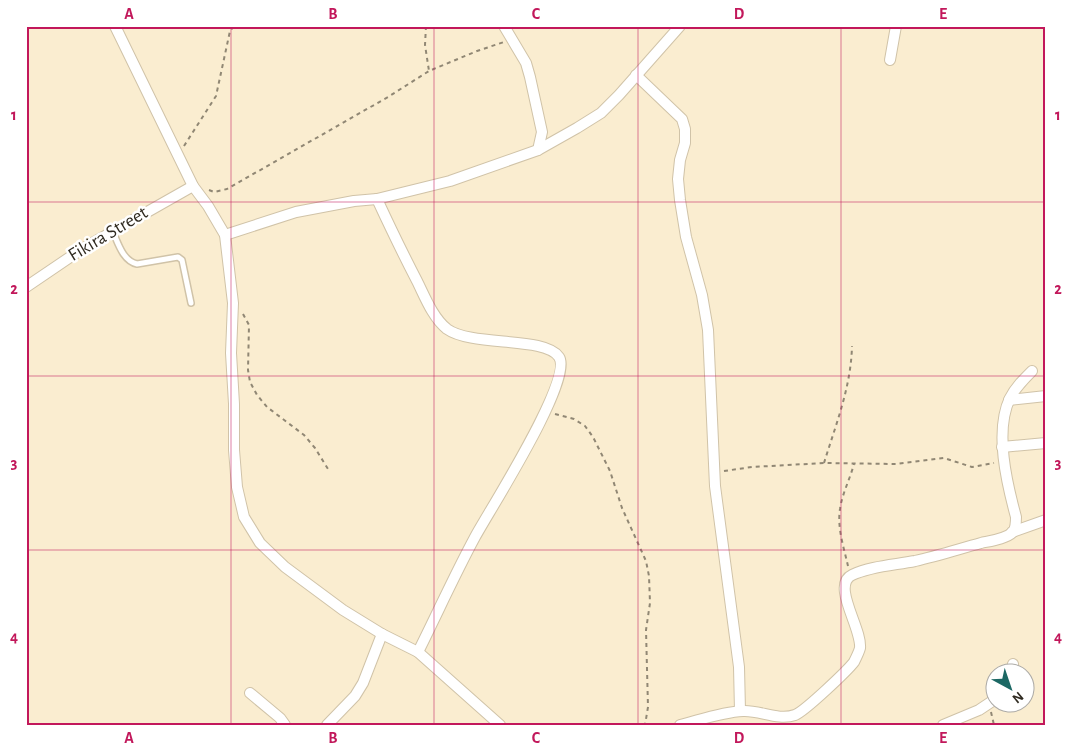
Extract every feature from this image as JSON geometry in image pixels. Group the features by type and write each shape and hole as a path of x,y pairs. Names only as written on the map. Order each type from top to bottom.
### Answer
{"street":[{"path":"115,26 193,186 208,206 225,235 233,303 231,353 234,450 238,487 244,517 260,542 285,568 343,610 382,634 418,652 500,725"},
{"path":"504,26 526,63 530,77 542,132 538,150"},
{"path":"225,235 296,212 354,201 377,199 450,181 538,150 601,113 664,46 680,26"},
{"path":"890,60 896,26"},
{"path":"636,75 682,119 685,129 685,143 680,160 678,179 686,237 700,284 705,310 709,348 715,472 739,667 740,711"},
{"name":"Fikira Street","path":"26,287 74,254 193,186"},
{"path":"377,199 425,297 438,320 445,328 456,335 471,339 538,346 555,353 561,362 559,375 538,428 475,538 418,652"},
{"path":"1012,532 1016,525 1016,517 1002,447 1004,420 1009,400 1019,384 1032,371"},
{"path":"1009,400 1046,396"},
{"path":"1002,447 1046,443"},
{"path":"680,725 740,711 754,711 782,717 795,715 818,698 853,663 860,650 860,641 853,615 844,593 844,583 850,576 996,539 1046,520"},
{"path":"327,725 355,696 363,683 382,634"},
{"path":"250,693 280,718 285,725"},
{"path":"943,725 984,706"}],"lane":[{"path":"112,232 131,263 137,264 178,257 182,260 191,303"}],"path":[{"path":"178,154 195,131 216,96 230,32 234,26"},
{"path":"426,26 425,45 429,71"},
{"path":"193,186 214,192 227,189 388,97 429,71 477,50 511,40"},
{"path":"233,303 240,309 249,325 248,370 250,382 257,395 267,407 304,435 328,468"},
{"path":"824,463 848,384 852,346"},
{"path":"545,412 574,420 585,426 610,471 622,508 646,561 649,576 650,603 646,630 648,707 645,725"},
{"path":"715,472 768,466 824,463 896,464 944,458 972,467 1004,460"},
{"path":"850,576 840,531 840,517 842,499 854,464"}]}
